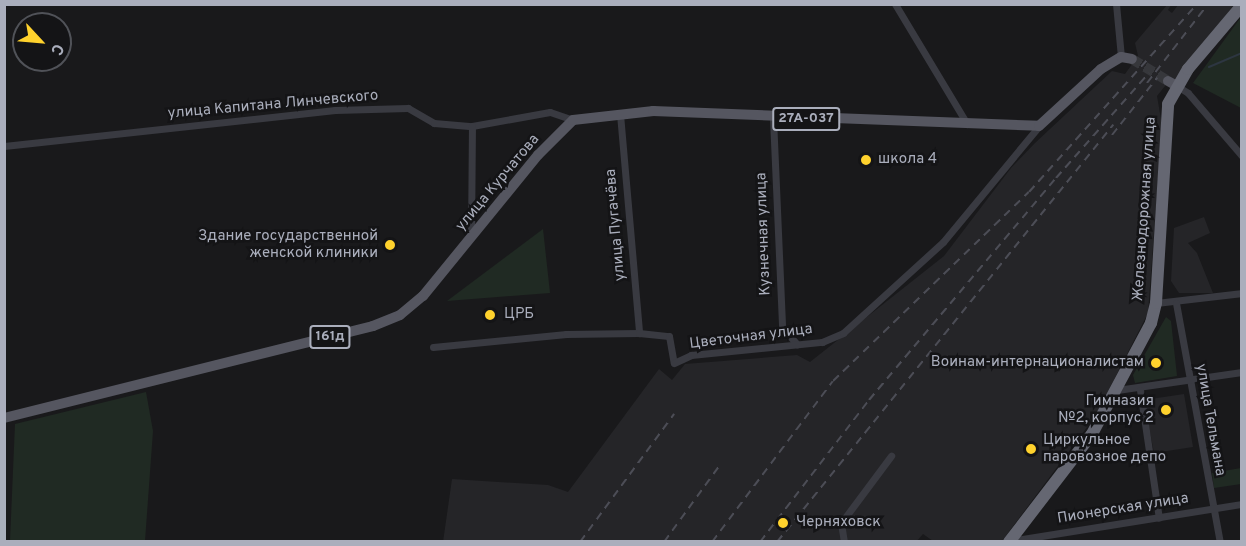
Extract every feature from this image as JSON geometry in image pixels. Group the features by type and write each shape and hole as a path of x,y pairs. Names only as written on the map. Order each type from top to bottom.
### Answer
{"highway":[{"name":"Железнодорожная улица","path":"1009,541 1092,434 1150,323 1156,303 1166,117 1173,83 1242,5"}],"main road":[{"path":"1038,126 1101,69 1126,58"},
{"name":"27А-037","path":"573,120 653,111 1038,126"},
{"name":"улица Курчатова","path":"4,418 373,326 400,315 423,296 538,155 573,120"}],"street":[{"path":"895,4 968,124"},
{"path":"1116,4 1126,58"},
{"path":"1173,83 1188,93 1242,156"},
{"name":"улица Капитана Линчевского","path":"4,146 335,110 408,108 434,123 472,126 550,112 573,120"},
{"name":"улица Пугачёва","path":"620,114 639,333"},
{"name":"Кузнечная улица","path":"773,117 782,327 797,344"},
{"path":"471,239 472,126"},
{"name":"Цветочная улица","path":"433,347 566,334 639,333 669,336 674,363 691,355 822,342 843,333 889,295 992,187 1038,126"},
{"path":"1156,303 1176,303 1242,293"},
{"name":"улица Тельмана","path":"1176,303 1210,509 1220,542"},
{"path":"1117,390 1140,390 1242,372"},
{"path":"1140,390 1160,518"},
{"path":"844,542 841,523 891,456"},
{"name":"Пионерская улица","path":"1009,541 1242,504"}],"shaded area":[{"path":"1167,5 1171,5 1168,10 1172,13 1178,5 1234,5 1176,80 1169,81 1157,96 1162,125 1148,313 1096,415 1002,541 933,541 923,534 916,542 443,542 452,479 548,485 568,492 659,369 672,380 685,364 797,355 810,362 944,256 1011,168 1035,143 1112,71 1125,74 1138,56 1135,43"},
{"path":"1241,17 1241,108 1193,83"},
{"path":"1204,217 1210,233 1188,243 1197,253 1213,293 1179,293 1171,281 1174,228"},
{"path":"543,229 550,293 447,301"},
{"path":"1166,317 1171,321 1177,376 1135,383 1133,375"},
{"path":"146,392 153,431 145,541 10,541 15,424"},
{"path":"1184,394 1193,447 1154,453 1144,400"},
{"path":"1241,468 1241,484 1214,488 1212,473"}],"waterway":[{"path":"1209,67 1242,53"}],"tunnel":[{"path":"1132,59 1168,81"}],"railway":[{"path":"712,542 833,381 1029,192 1197,4"},
{"path":"1147,83 1208,4"},
{"path":"760,542 869,400 1056,178 1149,73"},
{"path":"1112,135 1157,78"},
{"path":"777,542 1113,125"},
{"path":"580,542 674,414"},
{"path":"664,542 720,465"}],"place":[{"name":"школа 4","path":"866,160"},
{"name":"Здание государственной женской клиники","path":"390,245"},
{"name":"ЦРБ","path":"490,315"},
{"name":"Воинам-интернационалистам","path":"1156,363"},
{"name":"Гимназия №2, корпус 2","path":"1166,410"},
{"name":"Циркульное паровозное депо","path":"1031,449"},
{"name":"Черняховск","path":"783,523"}]}
